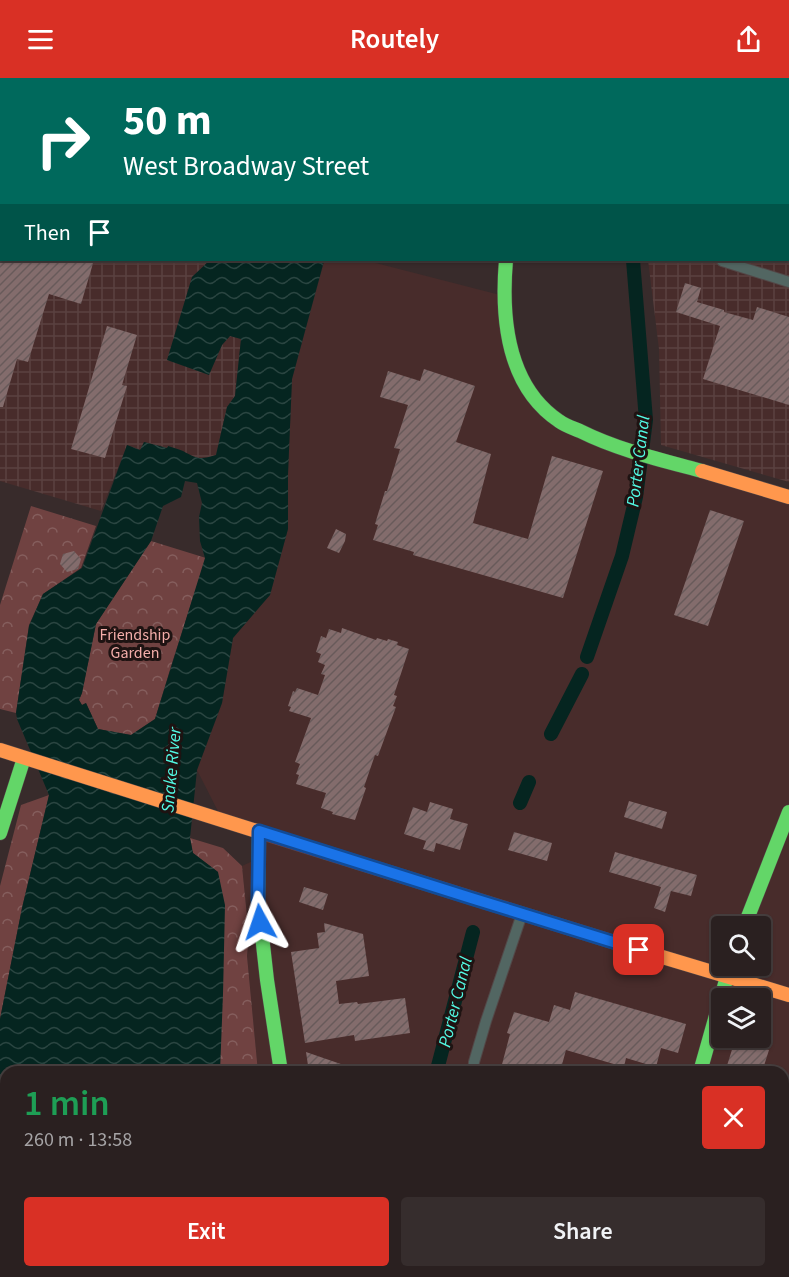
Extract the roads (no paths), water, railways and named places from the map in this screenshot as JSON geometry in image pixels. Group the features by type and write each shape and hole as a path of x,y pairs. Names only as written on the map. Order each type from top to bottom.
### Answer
{"main road":[{"path":"506,261 504,309 511,353 523,381 541,405 559,421 592,438 627,450 789,497"},
{"path":"0,750 522,914 711,966"},
{"path":"0,833 30,760"},
{"path":"748,916 789,812"},
{"path":"259,831 258,900 280,1066"},
{"path":"702,1066 727,976"},
{"path":"741,976 789,994"}],"street":[{"path":"722,261 789,282"},
{"path":"474,1066 486,1021 522,914"}],"water":[{"name":"Snake River","path":"209,261 324,261 292,379 288,529 270,595 233,638 222,703 197,770 190,838 193,853 218,872 225,905 220,1066 0,1066 0,1019 22,908 49,795 16,713 29,626 43,594 82,568 127,445 140,450 144,442 167,448 168,446 199,458 216,455 227,407 235,396 241,339 230,336 222,345 209,375 167,360 192,277","holes":["185,481 197,483 202,503 199,517 200,541 205,558 155,719 131,735 98,729 86,703 82,705 79,700 96,624 151,541 163,506 181,497"]}],"waterway":[{"name":"Porter Canal","path":"587,657 622,556 636,497 646,420 633,261"},
{"name":"Porter Canal","path":"551,734 582,674"},
{"name":"Porter Canal","path":"520,803 529,782"},
{"name":"Porter Canal","path":"438,1066 473,932"}],"park label":[{"name":"Friendship Garden","path":"135,643"}]}
